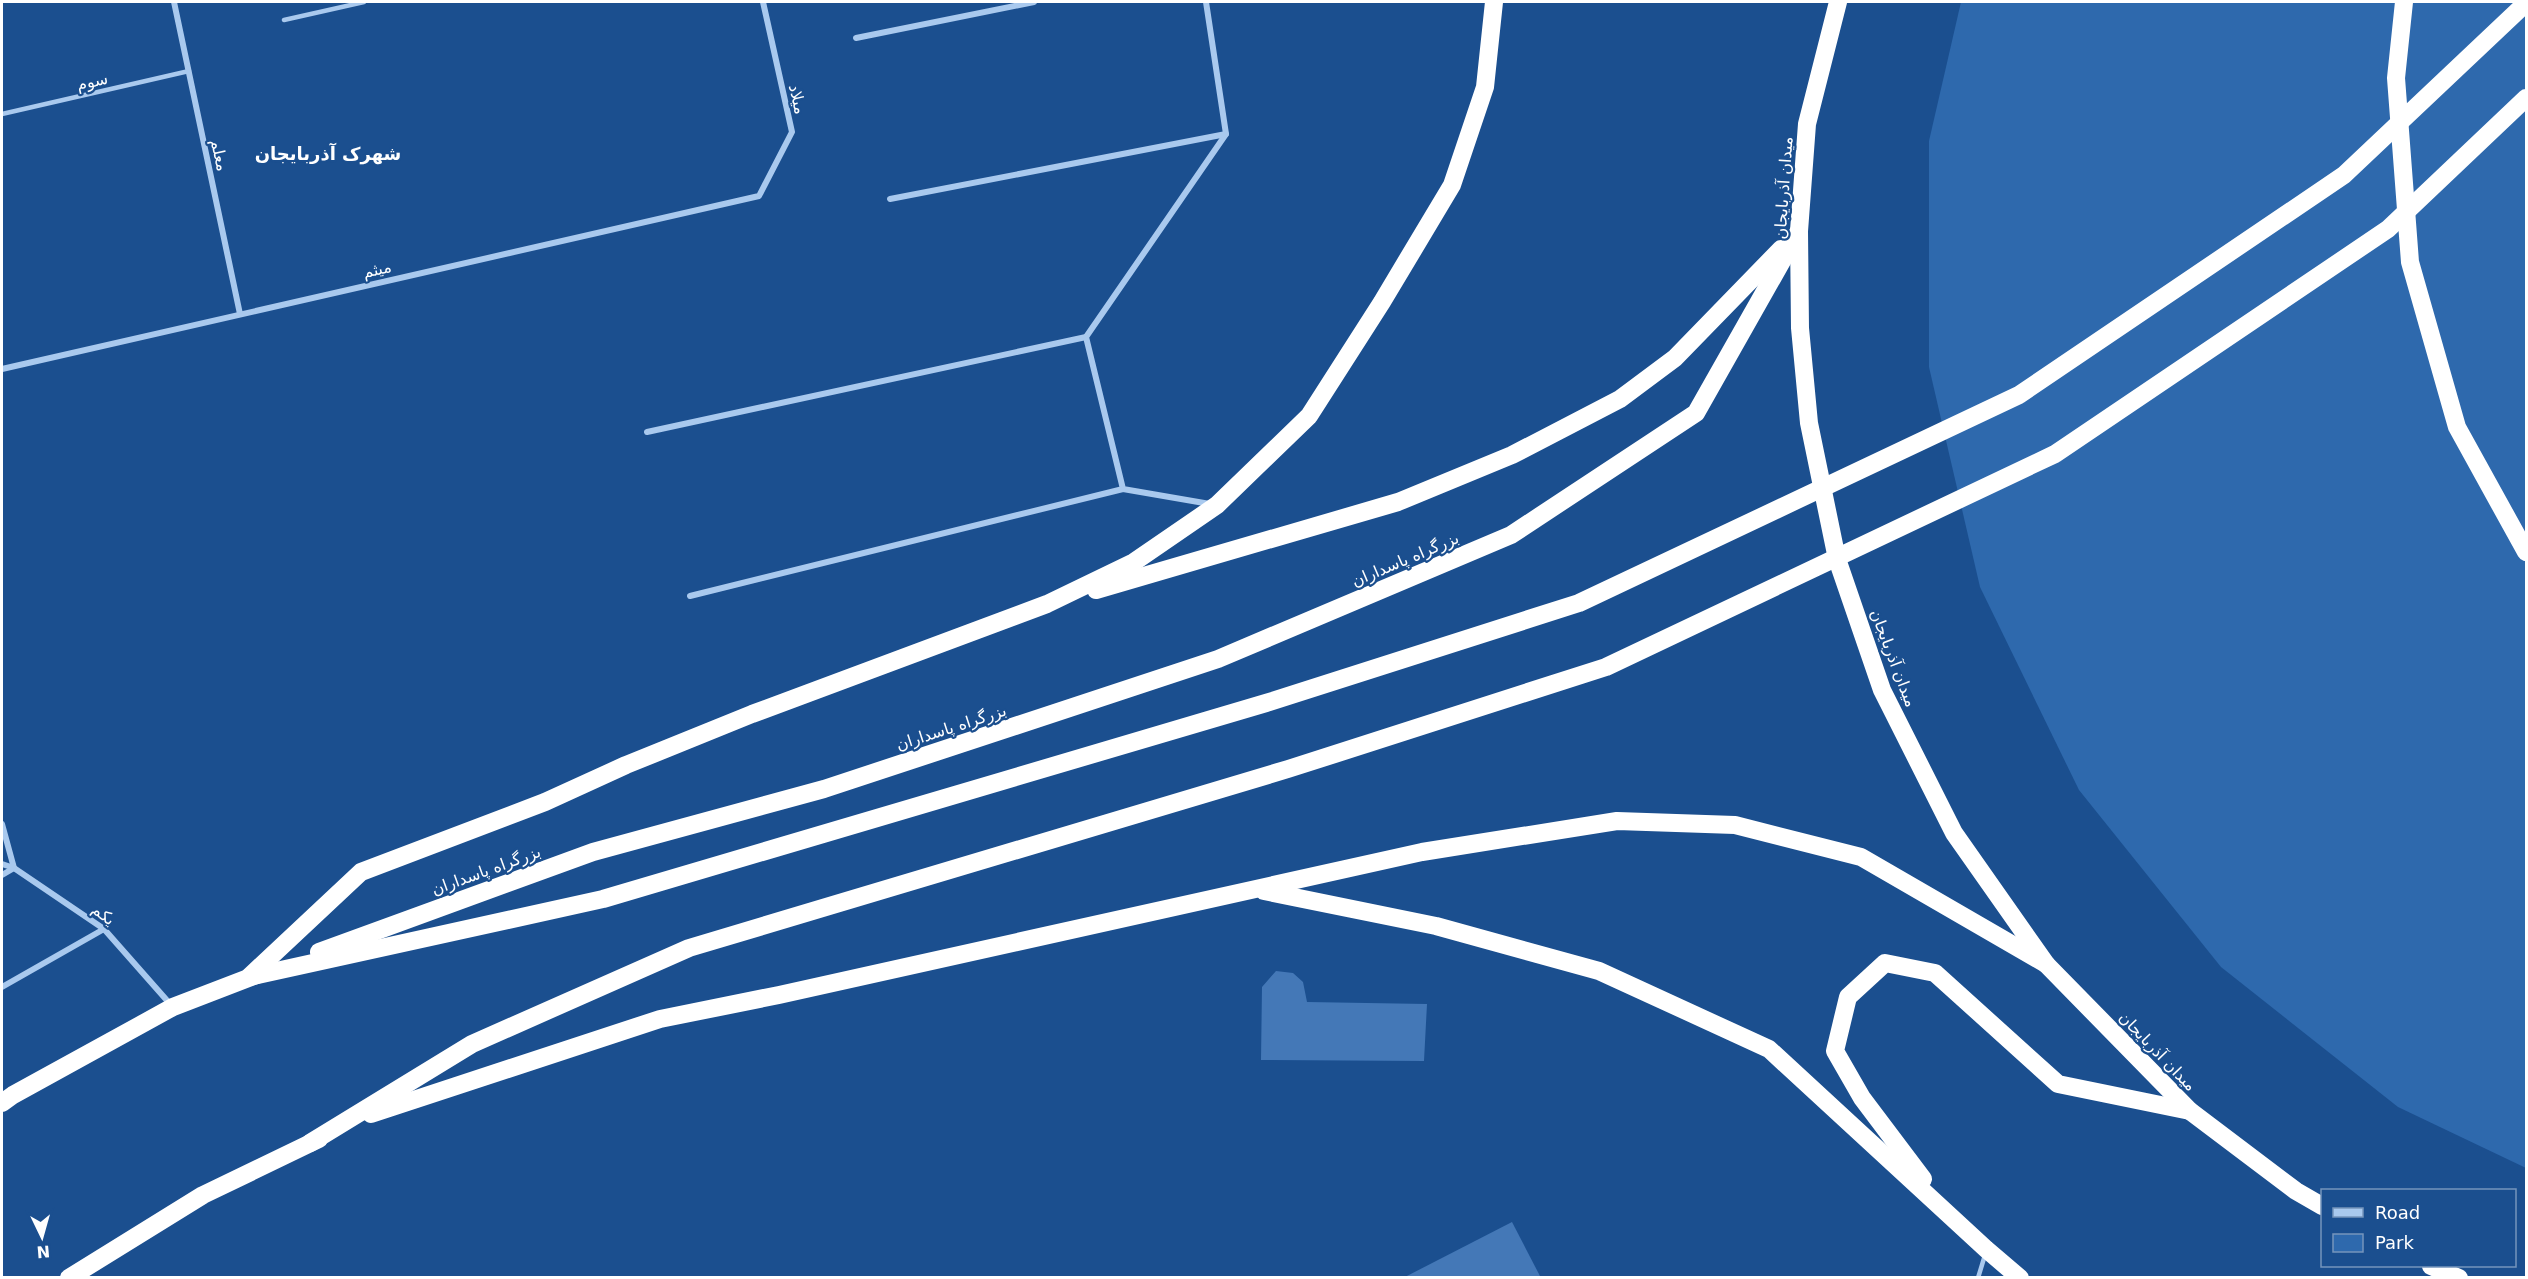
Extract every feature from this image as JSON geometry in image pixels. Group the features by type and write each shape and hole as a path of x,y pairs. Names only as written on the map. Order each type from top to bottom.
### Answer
{"highway":[{"path":"1047,604 1134,562 1217,505 1309,416 1382,302 1452,185 1485,87 1494,2"},
{"name":"میدان آذربایجان","path":"1838,2 1807,124 1799,231 1800,328 1809,423 1837,559 1882,690 1954,833 2046,964 2190,1111 2296,1191 2321,1205"},
{"path":"2404,2 2396,78 2410,262 2457,427 2526,552"},
{"path":"249,977 603,899 1266,704 1578,603 2019,395 2344,175 2526,3"},
{"path":"309,1143 472,1044 689,948 1288,769 1606,667 2055,454 2388,229 2526,98"},
{"path":"249,977 361,872 545,802 626,765 752,714 1047,604 1398,502 1512,455 1620,399 1675,358 1799,231"},
{"name":"بزرگراه پاسداران","path":"2,1103 173,1007 249,977 593,852 824,789 1218,659 1511,535 1696,413 1799,231"},
{"path":"69,1278 203,1195 372,1113 660,1019 779,995 1422,852 1617,821 1735,825 1861,857 2046,964"},
{"path":"1256,889 1436,926 1599,971 1769,1049 2020,1278"},
{"path":"1946,1210 1862,1098 1836,1051 1848,997 1885,963 1935,973 2058,1084 2190,1111"},
{"path":"2433,1267 2459,1278"}],"street":[{"name":"معلم","path":"174,2 240,314"},
{"name":"میلاد","path":"759,196 792,132 762,2"},
{"path":"856,38 1034,2"},
{"path":"647,432 1086,337 1226,134 1206,2"},
{"path":"890,199 1226,134"},
{"name":"میثم","path":"2,369 759,196"},
{"path":"1086,337 1123,489"},
{"path":"690,596 1123,489 1217,505"},
{"path":"2,824 14,868 2,875"},
{"name":"یکم","path":"2,864 14,868 104,929 173,1007"},
{"path":"2,987 104,929"}],"lane":[{"path":"284,20 364,2"},
{"name":"سوم","path":"2,114 189,71"},
{"path":"1978,1278 1986,1249"}],"green space":[{"path":"1961,2 2526,2 2526,1168 2398,1107 2221,967 2079,790 1980,587 1929,367 1929,141"}],"building":[{"path":"1276,971 1293,973 1303,982 1307,1002 1427,1004 1424,1061 1261,1060 1262,987"},
{"path":"1512,1222 1541,1278 1403,1278"}],"district":[{"name":"شهرک آذربایجان","path":"328,154"}]}
